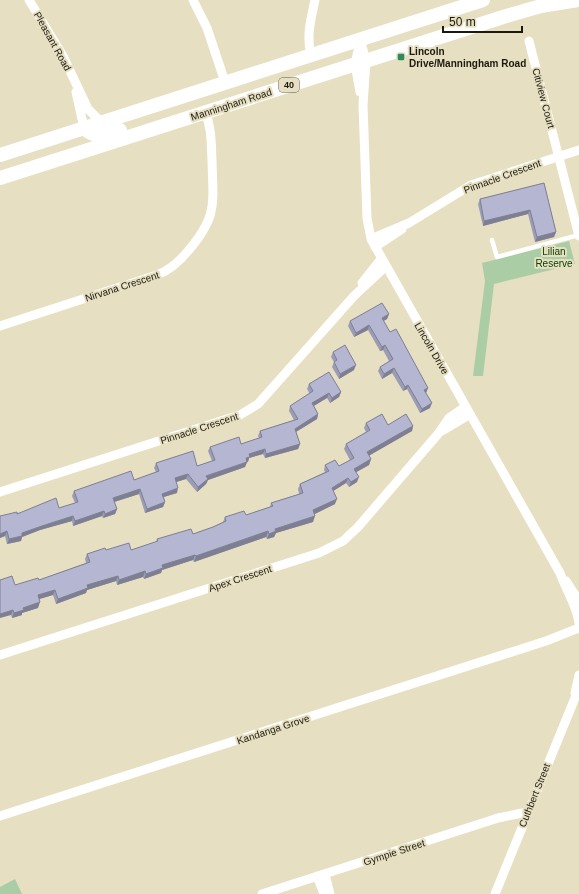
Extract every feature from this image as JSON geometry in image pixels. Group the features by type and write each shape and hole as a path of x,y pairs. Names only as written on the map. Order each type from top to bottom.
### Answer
{"main road":[{"name":"40","path":"0,155 483,0"},
{"name":"Manningham Road","path":"0,178 510,15 547,5 579,0"},
{"path":"84,128 89,134 95,136 142,123 179,120"}],"street":[{"name":"Pleasant Road","path":"30,0 63,56 74,83 88,109 102,123"},
{"path":"193,0 207,28 225,82"},
{"path":"311,55 309,33 315,0"},
{"name":"Lincoln Drive","path":"360,39 367,218 373,243 560,573 579,601"},
{"name":"Citiview Court","path":"529,40 579,236"},
{"name":"Pleasant Road","path":"74,83 84,128"},
{"name":"Nirvana Crescent","path":"0,326 157,275 170,269 182,258 206,228 212,208 211,128 205,112"},
{"name":"Pinnacle Crescent","path":"373,243 471,185 579,150"},
{"name":"Pinnacle Crescent","path":"0,492 227,419 250,410 266,397 354,296 362,282 383,263"},
{"name":"Apex Crescent","path":"0,655 335,546 358,527 438,434 449,418 467,411"},
{"name":"Lincoln Drive","path":"560,573 568,594 577,610 579,623"},
{"name":"Kandanga Grove","path":"0,816 546,641 579,628"},
{"name":"Kandanga Grove","path":"546,641 579,633"},
{"name":"Cuthbert Street","path":"574,697 579,675"},
{"name":"Cuthbert Street","path":"495,894 527,812 579,688"},
{"name":"Gympie Street","path":"262,894 498,818 527,812"},
{"path":"321,875 324,894"},
{"path":"321,875 330,894"}],"lane":[{"path":"492,240 497,257 579,236"}],"green space":[{"name":"Lilian Reserve","path":"569,241 575,264 494,284 483,376 473,376 485,281 482,263"},
{"path":"15,879 22,894 0,894 0,887"}],"building":[{"path":"544,183 556,232 537,237 530,210 484,221 480,199"},
{"path":"382,303 389,314 382,318 390,332 396,329 428,388 424,390 432,403 422,409 408,385 405,387 394,368 384,374 380,367 393,359 385,345 382,347 369,325 356,333 350,321"},
{"path":"345,345 356,365 340,374 334,362 337,360 333,352"},
{"path":"329,372 341,392 332,398 329,393 312,403 318,414 295,429 300,444 266,454 265,449 249,454 250,457 246,458 247,462 206,476 208,479 198,487 188,474 175,478 178,488 162,494 165,502 147,509 140,489 113,498 117,509 105,514 104,511 75,521 73,516 22,533 22,536 9,539 7,531 0,534 0,516 17,512 17,514 56,498 59,508 78,502 74,491 131,471 134,480 159,471 156,463 193,451 197,466 215,460 210,447 239,437 241,444 262,437 260,431 298,419 290,406 313,391 309,384"},
{"path":"382,414 388,425 406,414 413,426 367,452 371,459 354,469 359,477 351,482 348,478 332,488 337,499 313,510 315,516 275,529 276,531 269,534 268,531 196,556 195,555 162,565 163,568 146,574 145,571 119,580 118,576 87,585 88,588 58,599 55,590 38,595 40,602 23,608 24,610 14,613 13,610 0,614 0,580 12,576 15,585 38,578 39,580 90,562 87,554 105,548 106,550 129,543 131,550 158,541 157,539 191,529 193,534 226,521 225,517 244,511 246,515 273,506 271,503 303,493 300,484 329,471 325,465 335,460 339,466 354,458 346,444 370,430 366,423"}],"place":[{"name":"Lincoln Drive/Manningham Road","path":"401,57"}]}
